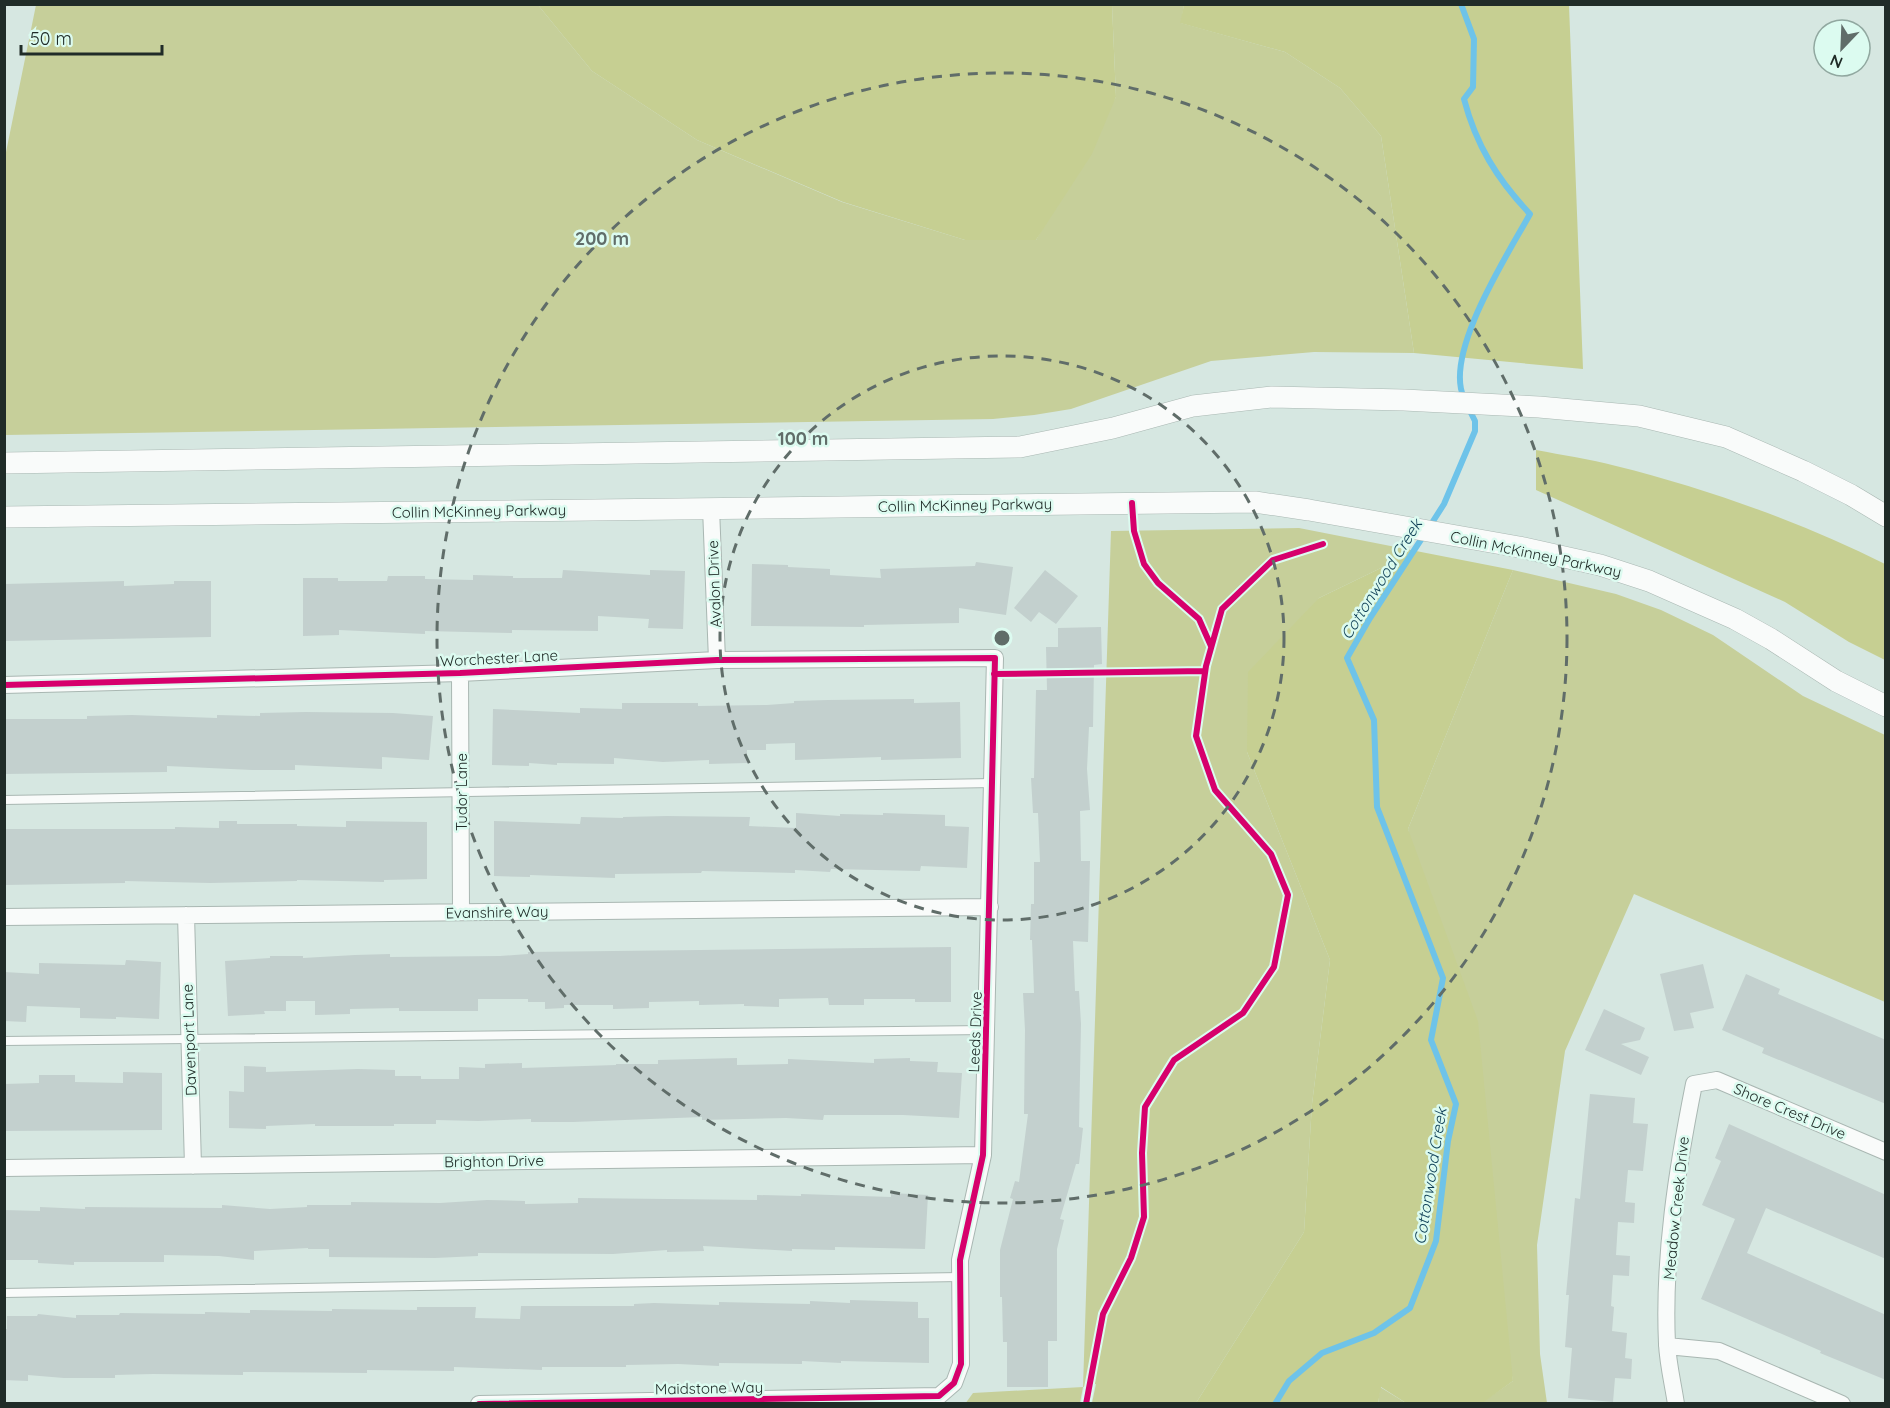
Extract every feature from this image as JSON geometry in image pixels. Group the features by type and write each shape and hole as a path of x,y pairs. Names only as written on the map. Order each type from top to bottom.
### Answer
{"street":[{"path":"4,463 1020,447 1113,428 1193,406 1272,397 1334,398 1539,407 1639,416 1725,437 1803,471 1886,516"},
{"name":"Collin McKinney Parkway","path":"4,517 1255,502 1519,547 1600,565 1649,580 1735,619 1836,681 1886,706"},
{"name":"Avalon Drive","path":"711,508 717,660"},
{"name":"Worchester Lane","path":"4,684 460,673 717,660 995,658"},
{"name":"Leeds Drive","path":"939,1396 954,1383 961,1364 960,1260 983,1155 995,658"},
{"name":"Tudor Lane","path":"460,673 461,912"},
{"name":"Evanshire Way","path":"4,917 990,907"},
{"name":"Davenport Lane","path":"186,915 193,1166"},
{"name":"Shore Crest Drive","path":"1694,1084 1717,1080 1886,1152"},
{"name":"Meadow Creek Drive","path":"1676,1404 1667,1346 1667,1267 1682,1143 1694,1084"},
{"name":"Brighton Drive","path":"4,1168 983,1155"},
{"path":"1667,1346 1719,1351 1842,1404"},
{"name":"Maidstone Way","path":"479,1404 856,1400 939,1396"}],"lane":[{"path":"4,800 993,783"},
{"path":"4,1041 987,1030"},
{"path":"4,1293 960,1277"}],"green space":[{"path":"36,5 538,5 592,71 697,140 842,202 965,240 1036,240 1116,97 1112,5 1184,5 1181,23 1285,52 1340,88 1381,136 1414,353 1314,352 1211,361 1071,409 993,419 5,435 5,157"},
{"path":"538,5 1112,5 1116,97 1092,154 1036,240 965,240 843,202 697,140 592,71"},
{"path":"1184,5 1569,5 1583,369 1414,353 1381,136 1340,88 1285,52 1180,23"},
{"path":"1536,450 1586,459 1651,475 1720,496 1820,534 1885,564 1885,660 1849,642 1785,602 1536,490"},
{"path":"1299,528 1416,551 1319,598 1247,752 1330,960 1312,1104 1304,1232 1196,1403 1092,1403 1096,1384 1083,1387 1111,531"},
{"path":"1416,551 1513,570 1408,829 1478,1021 1513,1381 1481,1404 1406,1403 1381,1387 1378,1403 1196,1403 1304,1232 1312,1104 1330,960 1247,752 1248,672 1319,598"},
{"path":"1513,570 1616,594 1661,610 1713,635 1803,696 1885,735 1885,1002 1634,894 1565,1051 1537,1245 1540,1354 1547,1403 1481,1403 1513,1381 1408,829"},
{"path":"1083,1387 1080,1403 965,1404 973,1393"},
{"path":"1380,1387 1406,1403 1378,1404"}],"building":[{"path":"976,562 1013,567 1006,615 959,608 959,623 864,625 864,627 751,626 752,564 830,569 830,575 881,578 880,569 975,566"},
{"path":"563,570 650,575 650,570 685,571 683,629 648,628 649,619 598,616 598,631 512,630 512,633 425,631 425,634 339,630 339,635 303,636 303,578 387,581 388,576 425,576 425,579 473,580 473,575 562,578"},
{"path":"1045,570 1078,596 1056,624 1039,612 1031,622 1014,608"},
{"path":"124,581 124,586 174,584 174,581 211,581 211,637 6,641 5,584"},
{"path":"1101,627 1102,664 1094,665 1093,727 1089,727 1087,769 1090,810 1080,811 1081,861 1090,861 1088,942 1073,941 1075,991 1079,991 1081,1024 1079,1127 1083,1128 1079,1164 1076,1164 1060,1219 1064,1220 1057,1249 1057,1341 1048,1341 1048,1387 1007,1387 1007,1342 1003,1342 1002,1297 1000,1297 1000,1250 1013,1199 1010,1198 1015,1181 1019,1182 1028,1114 1024,1114 1023,993 1034,993 1032,940 1030,940 1031,904 1034,904 1034,862 1040,862 1038,813 1033,813 1031,778 1034,778 1036,690 1047,690 1046,647 1058,647 1058,628"},
{"path":"914,699 914,703 960,702 961,758 881,760 881,757 795,760 795,743 766,744 766,750 747,750 747,763 709,764 709,760 663,762 614,758 614,764 492,765 493,709 580,713 580,708 622,709 622,703 698,703 698,706 767,705 794,703 794,701"},
{"path":"260,713 433,716 429,760 382,757 382,769 295,765 295,770 252,770 167,766 167,772 4,774 4,719 87,719 87,716 132,715 217,718 217,715 260,716"},
{"path":"796,813 840,816 840,814 883,815 883,813 945,815 945,826 969,827 967,868 921,866 920,871 831,869 830,872 795,870 795,873 702,871 701,873 615,874 615,878 494,876 494,821 580,824 581,817 750,817 749,826 796,828"},
{"path":"219,821 237,821 237,824 346,827 346,821 427,822 427,879 384,880 384,882 125,881 125,883 4,885 4,829 219,828"},
{"path":"951,947 951,1002 864,999 864,1005 829,1005 828,998 779,999 779,1007 744,1006 744,1004 699,1005 699,1001 649,1002 649,1008 613,1009 613,1005 564,1005 564,1008 545,1009 545,1002 528,1002 528,999 478,999 478,1011 350,1009 350,1014 315,1015 315,1001 286,1001 286,1011 264,1011 265,1014 228,1016 225,961 270,958 270,956 303,956 303,958 390,954 390,957 500,956 528,954 528,952"},
{"path":"126,960 161,962 159,1019 80,1018 80,1008 27,1006 26,1022 4,1021 4,972 39,974 39,963 125,965"},
{"path":"1703,964 1714,1008 1690,1013 1694,1028 1674,1031 1660,974"},
{"path":"1746,974 1780,989 1778,994 1886,1040 1886,1104 1762,1053 1764,1048 1722,1030"},
{"path":"1604,1009 1645,1028 1640,1040 1621,1044 1649,1057 1641,1075 1585,1050"},
{"path":"737,1058 737,1065 788,1064 788,1059 874,1063 874,1059 910,1058 910,1061 938,1062 937,1072 962,1073 959,1118 824,1115 823,1120 786,1118 702,1120 702,1117 573,1122 531,1122 531,1119 436,1120 436,1124 394,1124 394,1126 315,1126 315,1124 266,1126 266,1129 229,1128 229,1091 244,1092 244,1066 266,1067 266,1072 395,1070 395,1076 459,1079 459,1067 485,1068 485,1064 522,1063 522,1068 658,1064 658,1060"},
{"path":"123,1072 162,1073 162,1130 4,1131 4,1084 39,1083 39,1075 75,1075 75,1082 123,1083"},
{"path":"1590,1094 1635,1098 1633,1123 1648,1124 1643,1171 1628,1170 1625,1202 1635,1203 1634,1223 1618,1222 1616,1255 1630,1256 1629,1276 1613,1275 1612,1331 1627,1333 1625,1358 1632,1359 1631,1379 1615,1378 1613,1402 1568,1398 1572,1348 1565,1347 1569,1295 1566,1295 1575,1198 1580,1199"},
{"path":"1729,1124 1886,1195 1886,1259 1766,1208 1747,1253 1886,1315 1886,1380 1701,1299 1735,1219 1702,1205 1721,1161 1715,1158"},
{"path":"891,1193 928,1195 925,1249 835,1247 835,1250 792,1249 792,1251 703,1246 704,1251 667,1252 667,1250 613,1254 478,1253 478,1256 435,1258 329,1257 329,1249 308,1248 254,1251 254,1260 219,1256 164,1255 164,1262 74,1262 74,1265 38,1263 38,1260 4,1260 4,1210 40,1211 40,1207 222,1208 222,1205 270,1209 307,1207 307,1205 351,1205 351,1202 440,1203 487,1200 525,1201 525,1204 578,1203 578,1198 757,1200 757,1195 891,1197"},
{"path":"850,1300 918,1302 918,1318 929,1318 929,1363 802,1361 802,1364 719,1363 719,1366 678,1364 626,1365 626,1367 542,1367 542,1370 454,1367 454,1371 243,1372 243,1375 115,1375 115,1378 28,1375 28,1381 4,1380 4,1329 7,1329 7,1316 37,1316 38,1314 76,1318 76,1315 119,1315 120,1313 205,1314 205,1312 250,1313 250,1310 417,1310 417,1307 476,1307 475,1318 520,1319 521,1306 634,1306 634,1304 654,1303 719,1305 719,1302 810,1304 810,1301 850,1303"}],"waterway":[{"name":"Cottonwood Creek","path":"1461,4 1474,39 1473,87 1464,99 1469,116 1489,161 1507,188 1530,214 1494,278 1470,331 1462,356 1460,379 1464,398"},
{"name":"Cottonwood Creek","path":"1430,526 1444,504 1475,431 1475,421 1468,407"},
{"name":"Cottonwood Creek","path":"1275,1404 1289,1381 1322,1353 1374,1333 1410,1308 1436,1241 1448,1141 1456,1104 1431,1040 1443,978 1377,807 1374,720 1347,658 1424,535"}],"cycle path":[{"path":"1132,503 1134,531 1144,564 1158,583 1199,619 1211,646"},
{"path":"1086,1404 1103,1314 1131,1258 1144,1217 1142,1153 1145,1107 1174,1060 1243,1013 1274,967 1288,895 1271,854 1215,790 1196,736 1206,666 1222,609 1273,560 1323,544"},
{"path":"4,685 460,673 717,660 995,658 983,1155 960,1260 961,1364 954,1383 939,1396 479,1404"},
{"path":"994,674 1205,671"}]}
